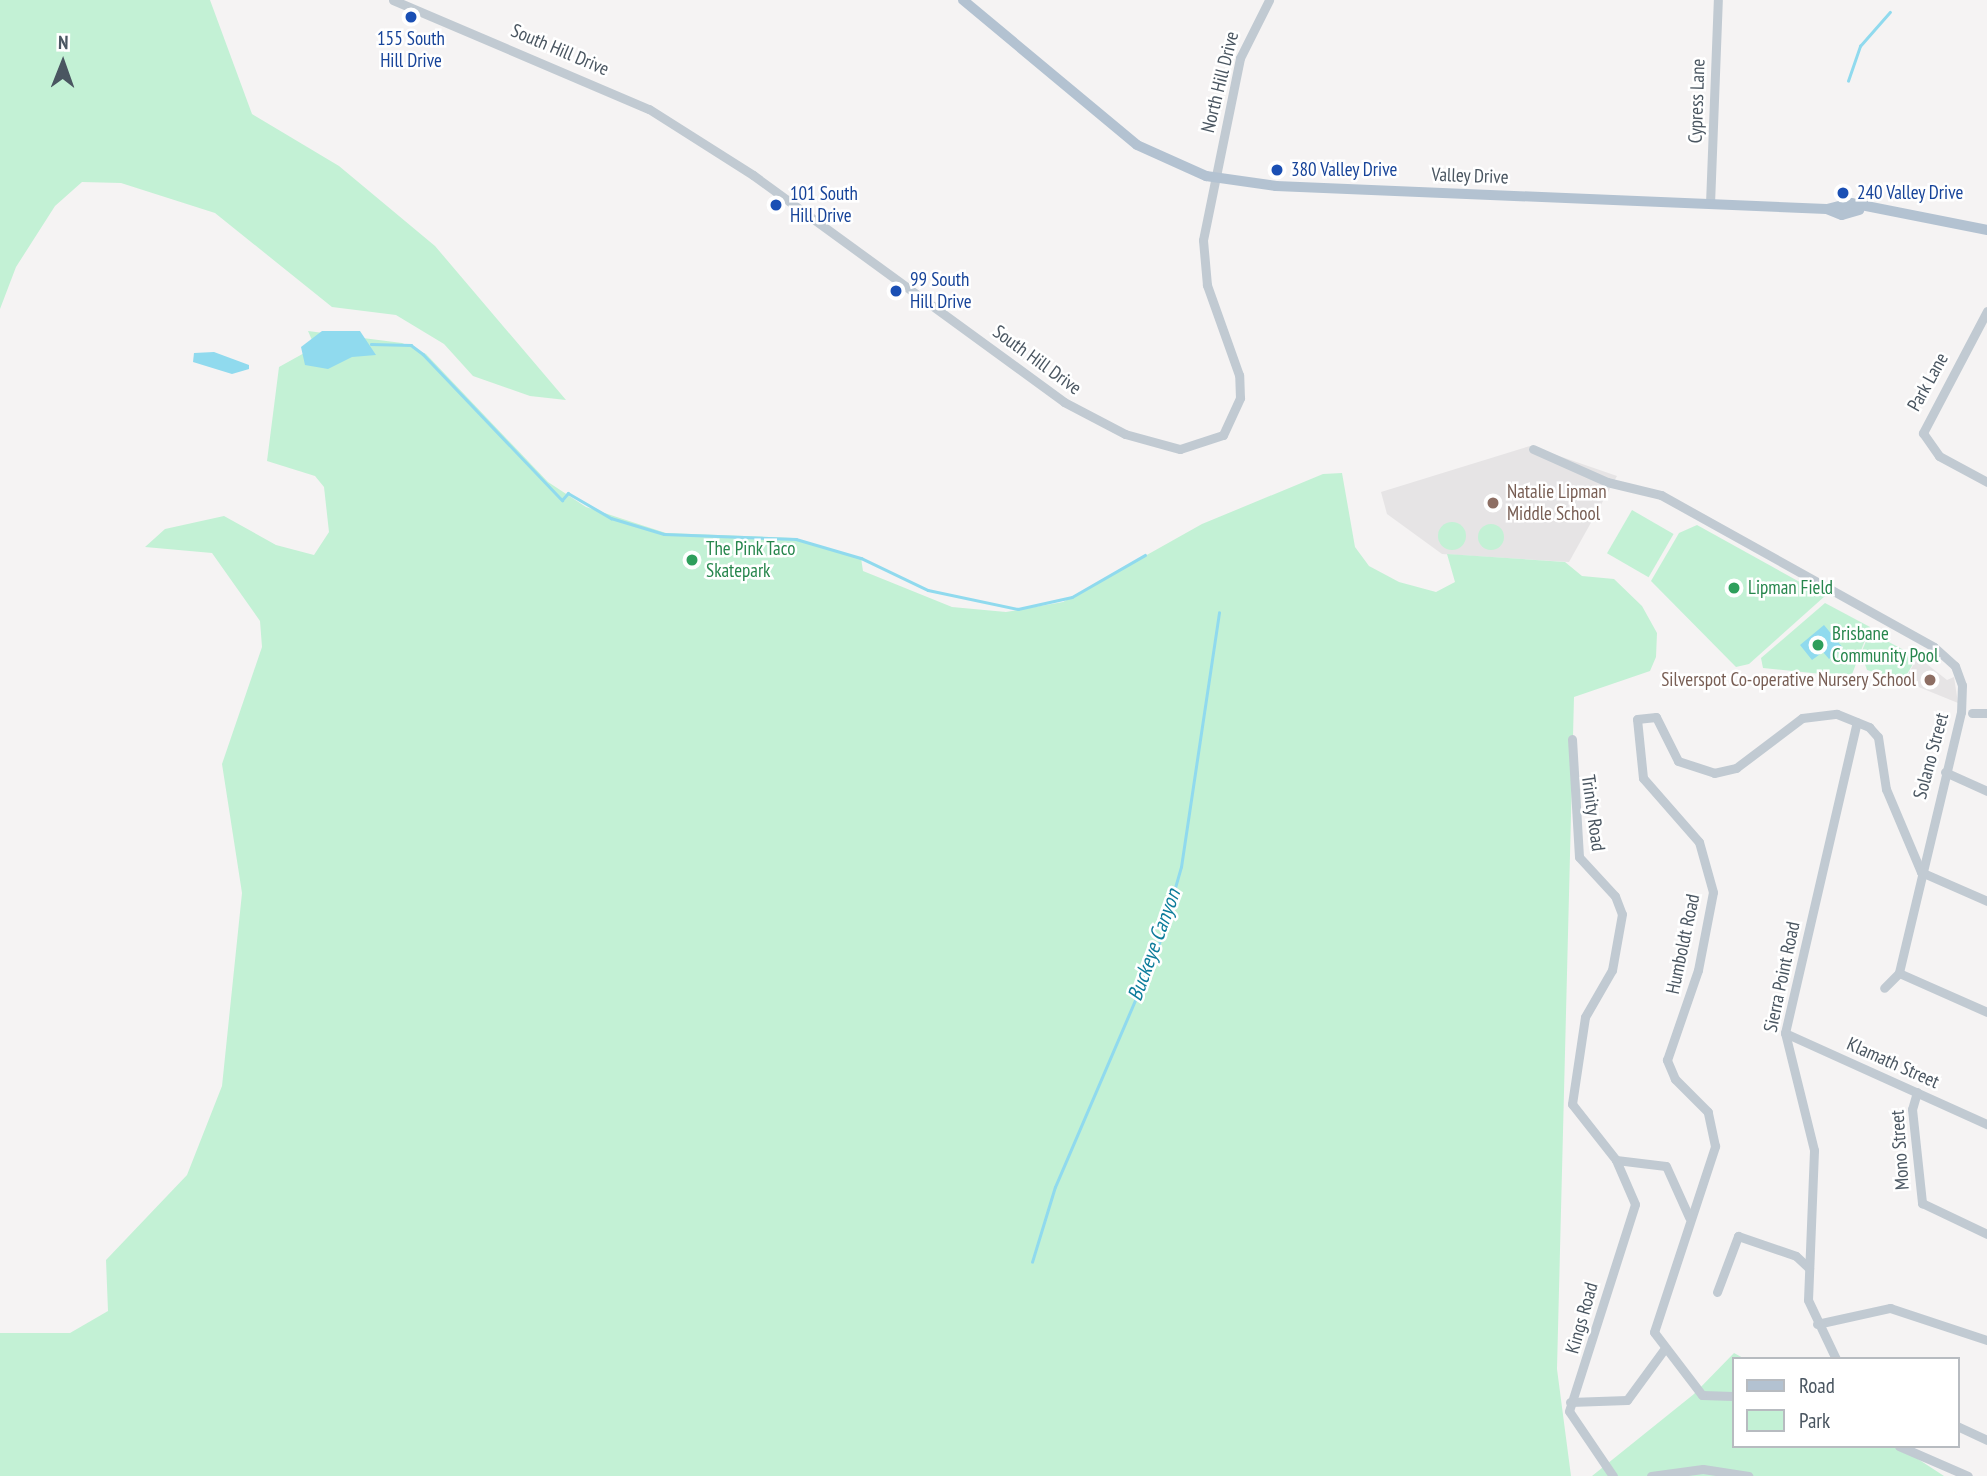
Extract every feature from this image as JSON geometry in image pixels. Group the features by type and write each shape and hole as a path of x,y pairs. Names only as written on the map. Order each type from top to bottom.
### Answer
{"main road":[{"name":"Valley Drive","path":"963,0 1137,145 1171,165 1215,178 1827,209 1851,203 1859,210 1930,215 1987,230"}],"street":[{"name":"South Hill Drive","path":"393,0 649,110 753,175 1064,402 1168,448 1214,441 1231,424 1240,398 1239,375 1203,262 1215,178"},
{"name":"North Hill Drive","path":"1215,178 1240,58 1269,0"},
{"name":"Cypress Lane","path":"1710,204 1718,0"},
{"name":"Park Lane","path":"1987,311 1923,433 1939,456 1987,482"},
{"name":"Solano Street","path":"1533,449 1607,482 1661,495 1944,654 1964,694 1928,838 1899,973"},
{"name":"Humboldt Road","path":"1731,1396 1704,1397 1665,1348 1655,1323 1715,1135 1708,1112 1673,1075 1667,1054 1703,950 1712,882 1693,833 1643,778 1637,719 1645,713 1656,717 1678,761 1714,773 1736,768 1802,718 1829,714 1857,722"},
{"path":"1972,713 1987,713"},
{"path":"1857,722 1878,737 1886,789 1921,872 1987,901"},
{"name":"Sierra Point Road","path":"1835,1357 1817,1324 1808,1300 1811,1132 1785,1033 1857,722"},
{"name":"Trinity Road","path":"1573,739 1579,857 1615,896 1622,914 1612,970 1585,1017 1571,1099 1616,1160"},
{"path":"1945,772 1987,790"},
{"path":"1908,841 1928,838"},
{"path":"1884,988 1899,973 1987,1012"},
{"name":"Klamath Street","path":"1785,1033 1987,1124"},
{"name":"Mono Street","path":"1917,1092 1912,1109 1923,1205 1987,1234"},
{"path":"1616,1160 1666,1166 1689,1217"},
{"name":"Kings Road","path":"1570,1402 1635,1204 1616,1160"},
{"path":"1717,1292 1738,1236 1796,1256 1809,1268"},
{"path":"1796,1256 1811,1246"},
{"path":"1817,1324 1890,1308 1984,1336"},
{"path":"1613,1476 1572,1419 1570,1402 1623,1402 1665,1348"},
{"path":"1959,1427 1987,1440"},
{"path":"1909,1448 1968,1476"},
{"path":"1651,1476 1703,1469 1748,1476"},
{"path":"1703,1469 1724,1476"}],"shaded area":[{"name":"Natalie Lipman Middle School","path":"1530,446 1617,476 1569,562 1442,554 1387,514 1381,492"},
{"name":"Silverspot Co-operative Nursery School","path":"1918,657 1947,680 1954,677 1958,703 1904,681"}],"green space":[{"path":"0,0 210,0 252,114 339,166 435,246 566,400 530,396 473,376 444,344 396,315 332,307 215,213 121,183 82,182 55,206 16,267 0,309"},
{"path":"308,331 402,343 426,354 548,482 586,507 666,533 793,538 861,558 863,571 952,607 1006,612 1063,602 1202,524 1323,474 1342,473 1355,547 1369,566 1399,582 1436,592 1455,582 1447,554 1565,562 1582,576 1614,579 1642,606 1657,633 1656,657 1650,671 1574,697 1557,1369 1571,1476 0,1476 0,1333 70,1333 108,1311 106,1260 187,1175 222,1086 242,893 222,764 262,647 260,621 212,553 145,547 165,529 224,516 276,545 314,555 329,532 324,487 315,476 267,461 279,367 315,347"},
{"path":"1632,510 1674,534 1649,577 1607,553"},
{"path":"1452,522 1462,526 1466,536 1462,546 1452,550 1442,546 1438,536 1442,526"},
{"path":"1491,524 1500,528 1504,537 1500,546 1491,550 1482,546 1478,537 1482,528"},
{"name":"Lipman Field","path":"1697,525 1825,596 1749,664 1736,667 1651,581 1679,533"},
{"name":"Brisbane Community Pool","path":"1825,603 1870,627 1851,677 1763,668 1761,658"},
{"path":"1870,632 1917,657 1903,681 1867,670 1861,653"},
{"path":"1734,1353 1741,1357 1731,1357 1731,1448 1901,1448 1944,1476 1592,1476 1694,1394"}],"water":[{"path":"322,331 360,331 376,355 352,357 328,369 305,365 301,347"},
{"path":"214,352 249,365 249,369 232,374 193,362 194,353"},
{"path":"1824,625 1843,648 1829,659 1823,652 1812,660 1800,645"}],"waterway":[{"path":"1848,81 1860,46 1890,12"},
{"path":"371,344 411,345 423,354 562,500 568,493 611,518 664,534 796,539 861,558 928,590 1018,609 1072,597 1145,555"},
{"name":"Buckeye Canyon","path":"1032,1262 1055,1187 1158,947 1181,867 1219,613"}],"place":[{"name":"155 South Hill Drive","path":"411,17"},
{"name":"380 Valley Drive","path":"1277,170"},
{"name":"240 Valley Drive","path":"1843,193"},
{"name":"101 South Hill Drive","path":"776,205"},
{"name":"99 South Hill Drive","path":"896,291"},
{"name":"Natalie Lipman Middle School","path":"1493,503"},
{"name":"The Pink Taco Skatepark","path":"692,560"},
{"name":"Lipman Field","path":"1734,588"},
{"name":"Brisbane Community Pool","path":"1818,645"},
{"name":"Silverspot Co-operative Nursery School","path":"1930,680"}]}
